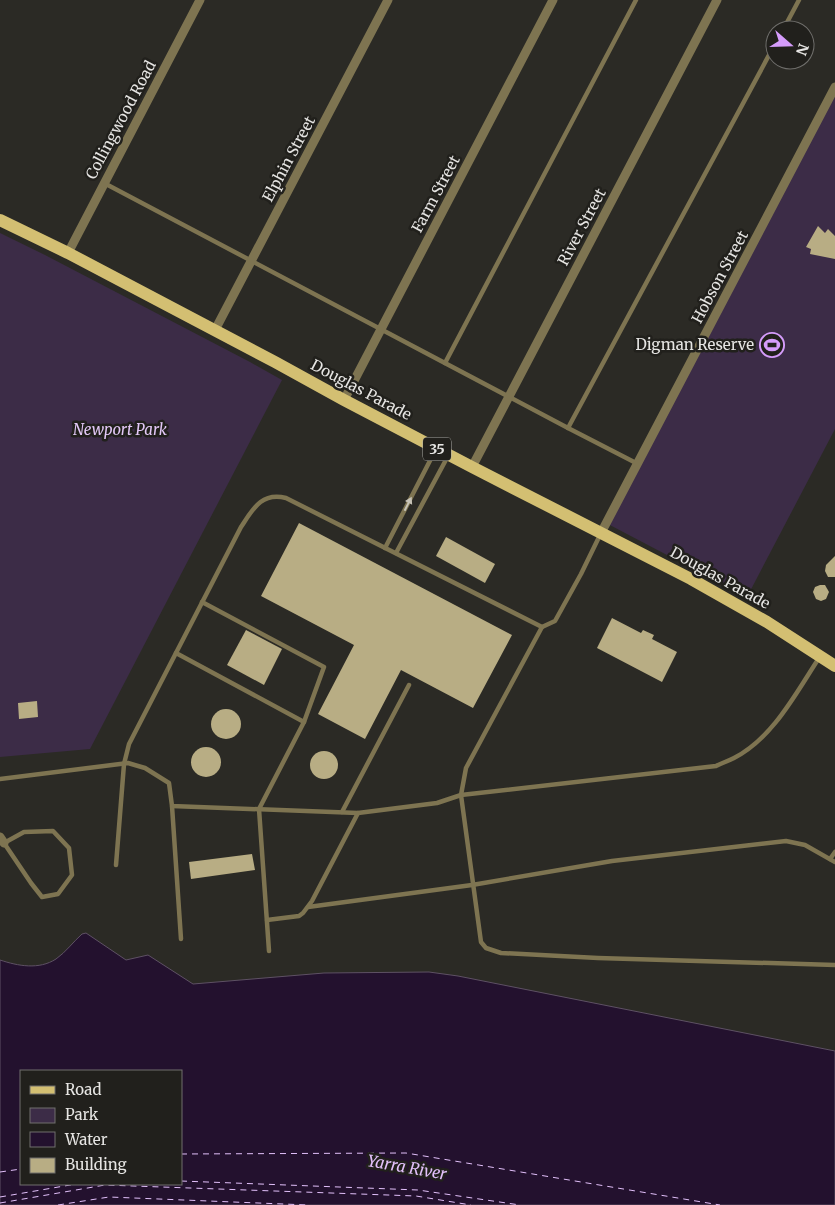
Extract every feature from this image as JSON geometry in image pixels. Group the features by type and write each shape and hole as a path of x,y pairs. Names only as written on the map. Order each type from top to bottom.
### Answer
{"main road":[{"name":"Douglas Parade","path":"0,220 68,253 448,455 715,592 767,622 835,666"}],"street":[{"name":"Collingwood Road","path":"68,253 200,0"},
{"name":"Elphin Street","path":"215,330 388,0"},
{"name":"Farm Street","path":"344,400 553,0"},
{"name":"River Street","path":"472,467 717,0"},
{"name":"Hobson Street","path":"601,533 835,87"}],"lane":[{"path":"445,363 636,0"},
{"path":"788,20 799,0"},
{"path":"568,428 765,63"},
{"path":"104,183 638,464"},
{"path":"385,548 436,448"},
{"path":"396,553 448,455"},
{"path":"116,865 124,764 129,744 241,527 255,506 266,498 276,496 286,498 542,627"},
{"path":"601,533 555,621 542,627 466,768 461,795 481,942 486,948 501,954 835,965"},
{"path":"202,602 324,666 304,722 259,809 269,951"},
{"path":"176,653 304,722"},
{"path":"172,806 358,813 437,803 461,795 716,766 735,758 758,741 779,720 820,656"},
{"path":"342,812 409,685"},
{"path":"0,779 128,763 145,768 169,783 181,939"},
{"path":"267,920 299,916 303,913 358,813"},
{"path":"53,831 69,848 72,875 58,894 42,897 2,840 24,832 53,831"},
{"path":"308,907 472,885 612,861 788,841 802,844 833,861 835,852"}],"green space":[{"name":"Digman Reserve","path":"835,87 835,429 747,597 606,523"},
{"name":"Newport Park","path":"0,233 282,380 90,749 0,757"}],"water":[{"name":"Yarra River","path":"86,933 126,960 148,955 193,984 324,973 429,972 458,976 835,1051 835,1205 0,1205 0,960 14,964 36,966 43,965 60,956 82,934"}],"building":[{"path":"818,226 825,233 828,229 835,236 835,259 810,254 811,249 806,247"},
{"path":"299,523 512,635 473,708 401,670 365,739 318,714 354,645 261,596"},
{"path":"446,537 495,564 485,583 436,556"},
{"path":"835,556 835,577 828,577 825,571 826,565"},
{"path":"825,585 829,592 826,599 821,601 816,599 813,592 815,587"},
{"path":"612,618 641,633 643,630 654,635 652,639 677,652 662,682 597,648"},
{"path":"246,630 282,649 264,685 227,665"},
{"path":"37,701 38,717 19,719 18,703"},
{"path":"226,709 232,710 240,718 240,730 232,738 226,739 220,738 212,730 211,724 212,718 220,710"},
{"path":"206,747 212,748 220,756 220,768 212,776 206,777 200,776 192,768 191,762 192,756 200,748"},
{"path":"324,751 334,755 338,765 334,775 324,779 314,775 310,765 314,755"},
{"path":"252,854 255,870 191,879 189,862"}],"ferry route":[{"path":"182,1154 406,1153 720,1205"},
{"path":"0,1172 20,1169"},
{"path":"182,1181 418,1190 520,1205"},
{"path":"0,1197 70,1185"},
{"path":"0,1203 105,1185 416,1196 471,1205"},
{"path":"58,1205 109,1197 308,1205"}],"place":[{"name":"Digman Reserve","path":"772,345"}]}
